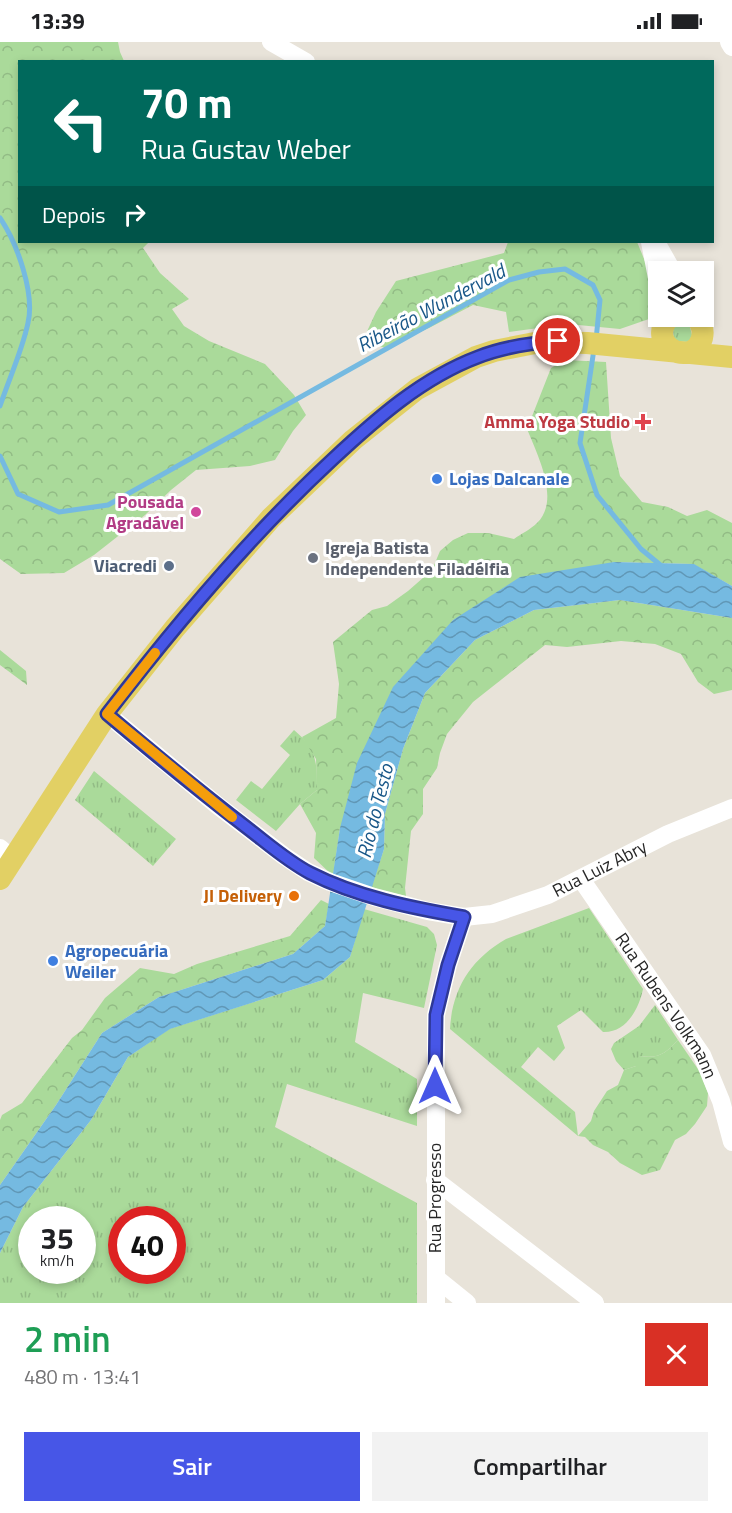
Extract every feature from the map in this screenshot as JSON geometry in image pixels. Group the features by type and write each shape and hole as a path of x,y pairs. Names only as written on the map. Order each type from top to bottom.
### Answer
{"main road":[{"path":"604,345 648,326"},
{"path":"664,327 662,335 664,341 668,347 679,353 686,353 698,346 701,340 699,327"},
{"path":"705,327 732,355"},
{"path":"0,879 7,853 107,714 170,635 271,518 346,447 417,389 448,370 485,354 540,342 732,355"}],"street":[{"path":"271,42 302,60"},
{"path":"729,42 732,47"},
{"path":"650,243 654,261"},
{"path":"658,243 667,261"},
{"name":"Rua Luiz Abry","path":"107,714 217,805 308,872 374,897 428,911 464,917 492,914 548,896 697,820 732,808"},
{"name":"Rua Rubens Volkmann","path":"581,879 702,1055 721,1101 732,1142"},
{"name":"Rua Progresso","path":"436,1303 436,1015 443,980 464,917"},
{"path":"435,1180 595,1303"},
{"path":"436,1278 467,1303"}],"green space":[{"path":"0,42 118,42 124,60 18,60 18,243 148,243 143,248 160,273 189,299 172,309 184,326 209,341 265,364 294,395 306,415 275,460 250,466 196,470 145,515 94,555 64,573 21,574 0,559"},
{"path":"508,243 637,243 648,273 648,319 620,329 568,324 509,332 506,312 473,305 385,348 363,340 376,312 396,281 504,253"},
{"path":"690,327 692,335 689,342 674,341 673,329"},
{"path":"565,360 606,362 611,438 620,476 642,502 668,507 687,516 707,510 732,523 732,586 693,564 614,562 453,620 340,828 333,876 314,858 316,833 300,804 317,790 316,759 302,737 336,718 339,684 333,642 372,610 387,606 408,591 432,570 440,551 453,540 468,533 488,533 514,539 537,523 544,513 547,490 541,464 527,429 551,368"},
{"path":"620,600 732,618 732,690 714,694 698,682 681,654 655,644 621,641 567,647 545,645 473,702 447,734 437,768 423,789 423,814 411,831 406,896 371,888 384,849 385,814 403,749 425,693 475,640 534,610"},
{"path":"0,650 26,671 27,685 0,665"},
{"path":"294,730 307,743 314,757 317,790 300,804 276,831 236,800 251,781 262,789 290,755 280,746"},
{"path":"94,771 176,839 153,866 75,800"},
{"path":"321,900 329,904 325,926 293,954 159,997 102,1033 56,1105 0,1185 0,1120 2,1115 22,1103 72,1038 82,1030 105,998 140,968 174,974 197,964 290,936"},
{"path":"589,908 643,989 635,1012 618,1029 603,1032 581,1010 557,1026 565,1048 554,1061 538,1047 521,1067 575,1112 578,1136 450,1029 459,988 473,966 483,956 506,939"},
{"path":"364,909 427,927 434,934 437,945 424,1008 363,993 355,1042 417,1079 417,1126 287,1084 275,1127 417,1203 417,1303 0,1303 0,1253 18,1217 18,1284 96,1284 96,1206 24,1206 91,1120 128,1057 169,1029 323,980 350,957"},
{"path":"655,1005 678,1040 662,1054 652,1057 640,1056 636,1066 624,1070 616,1061 611,1049 614,1043 639,1026"},
{"path":"678,1040 700,1072 708,1093 707,1106 686,1134 675,1140 660,1170 642,1175 620,1163 608,1152 593,1145 585,1137 578,1136 591,1121 594,1111 607,1091 618,1085 624,1070 636,1066 636,1060 640,1056 652,1057 662,1054"}],"water":[{"name":"Rio do Testo","path":"614,562 694,564 732,586 732,618 620,600 534,610 475,640 425,693 403,749 385,814 384,849 350,957 323,980 170,1029 128,1057 91,1120 24,1206 18,1206 18,1217 0,1253 0,1185 56,1105 102,1033 159,997 293,954 325,926 340,828 357,763 393,687 453,620 520,577"}],"waterway":[{"name":"Ribeirão Wundervald","path":"0,218 13,241 23,269 30,311 22,344 0,406"},
{"name":"Ribeirão Wundervald","path":"0,456 18,494 59,512 108,505 509,280 539,272 565,269 593,285 600,300 596,340"},
{"name":"Ribeirão Wundervald","path":"594,349 580,443 597,495 641,549 664,568"}],"slow traffic":[{"path":"155,653 107,714 232,817"}],"place":[{"name":"Amma Yoga Studio","path":"643,422"},
{"name":"Lojas Dalcanale","path":"437,479"},
{"name":"Pousada Agradável","path":"196,512"},
{"name":"Igreja Batista Independente Filadélfia","path":"313,558"},
{"name":"Viacredi","path":"169,566"},
{"name":"JI Delivery","path":"294,896"},
{"name":"Agropecuária Weiler","path":"53,961"}],"route":[{"path":"435,1086 436,1015 441,988 464,917 428,911 374,897 308,872 217,805 107,714 175,628 271,518 353,440 384,414 417,389 448,370 476,357 517,346 558,341"}]}
